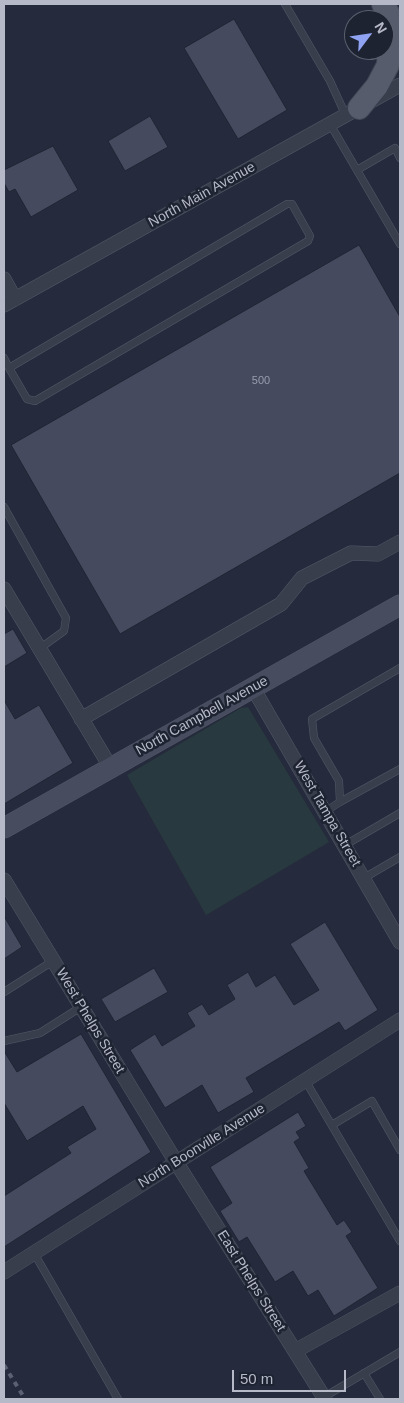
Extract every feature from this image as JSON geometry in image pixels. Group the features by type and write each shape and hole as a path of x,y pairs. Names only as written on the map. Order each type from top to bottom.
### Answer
{"main road":[{"path":"383,4 400,34"},
{"path":"353,112 377,86 388,66 388,60"},
{"name":"North Campbell Avenue","path":"4,828 400,605"}],"street":[{"name":"North Main Avenue","path":"10,302 400,85"},
{"path":"4,279 10,302"},
{"path":"81,719 281,604 302,578 351,553 378,554 400,542"},
{"path":"4,589 111,768"},
{"name":"West Tampa Street","path":"253,688 326,811 400,942"},
{"name":"West Phelps Street","path":"4,880 176,1162"},
{"name":"North Boonville Avenue","path":"4,1272 400,1020"},
{"name":"East Phelps Street","path":"176,1162 324,1398"},
{"path":"295,1351 400,1293"}],"lane":[{"path":"286,4 330,81 353,112"},
{"path":"330,124 400,244"},
{"path":"357,170 395,148 400,158"},
{"path":"4,358 9,368 27,399 35,401 308,241 310,236 292,204 287,204 9,368"},
{"path":"4,507 66,618 64,632 39,649"},
{"path":"340,802 339,780 314,738 312,719 400,668"},
{"path":"326,811 400,768"},
{"path":"345,845 400,813"},
{"path":"364,878 400,858"},
{"path":"4,992 53,961"},
{"path":"4,1041 40,1033 81,1007"},
{"path":"304,1080 400,1241"},
{"path":"332,1125 372,1101 400,1150"},
{"path":"34,1253 118,1399"},
{"path":"324,1398 400,1352"},
{"path":"364,1373 380,1399"}],"shaded area":[{"path":"248,707 329,842 206,915 127,775 241,708"}],"building":[{"path":"234,19 287,110 238,139 184,48"},
{"path":"150,116 168,147 125,171 108,141"},
{"path":"53,146 78,190 31,217 15,189 9,192 4,183 4,170"},
{"path":"359,245 400,317 400,473 120,634 11,445"},
{"path":"13,629 27,653 4,667 4,634"},
{"path":"4,700 15,719 39,705 73,763 4,804"},
{"path":"4,916 22,947 4,959"},
{"path":"325,922 378,1010 345,1031 339,1022 246,1078 254,1092 218,1113 202,1085 165,1108 130,1050 155,1034 162,1046 195,1026 187,1013 202,1004 209,1015 235,999 227,985 248,972 256,987 275,975 294,1005 319,990 290,944"},
{"path":"154,968 168,992 115,1022 101,999"},
{"path":"81,1034 151,1152 4,1247 4,1196 71,1153 67,1147 96,1129 83,1106 27,1141 4,1103 4,1051 17,1072"},
{"path":"298,1112 306,1126 296,1132 300,1138 294,1142 309,1168 304,1171 337,1225 344,1220 352,1232 346,1236 378,1288 334,1316 318,1290 308,1296 293,1271 275,1282 247,1237 239,1242 220,1211 232,1203 210,1167"}],"railway":[{"path":"4,1365 25,1399"}]}
